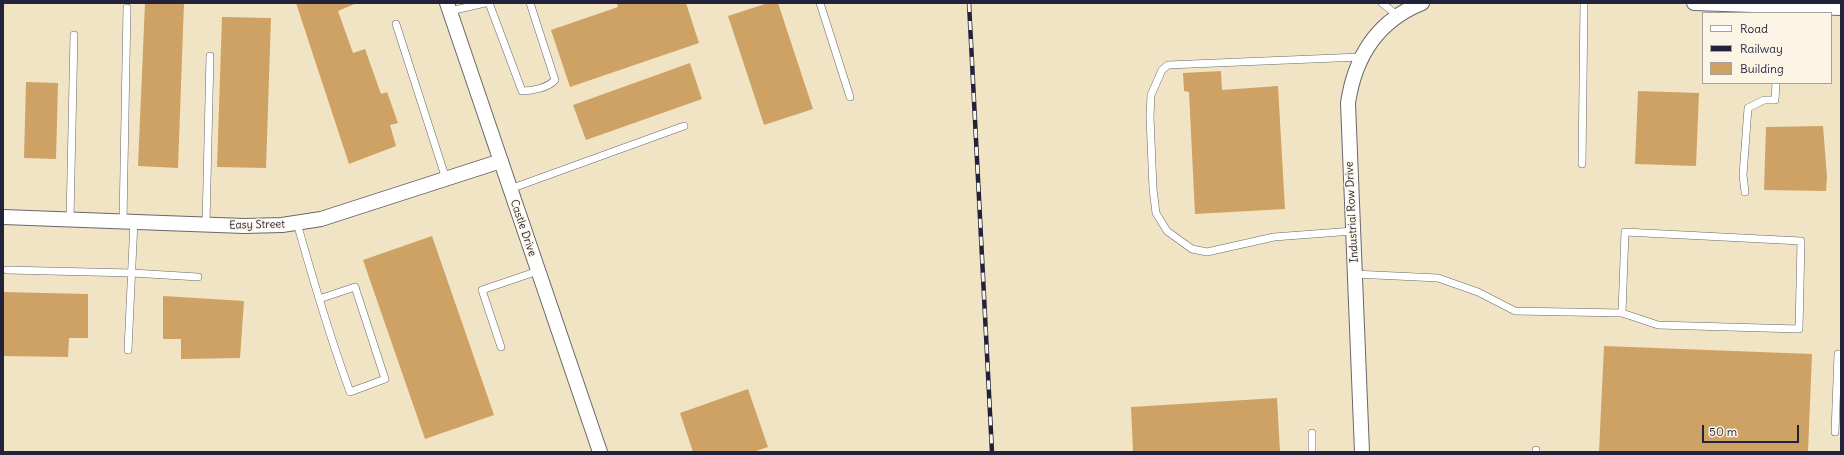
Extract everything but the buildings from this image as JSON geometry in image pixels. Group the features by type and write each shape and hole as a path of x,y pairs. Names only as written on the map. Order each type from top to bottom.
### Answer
{"street":[{"name":"Industrial Row Drive","path":"1362,452 1348,102 1351,84 1360,58 1371,42 1398,16 1422,3"},
{"path":"1694,3 1765,4 1779,10 1841,8"},
{"name":"Castle Drive","path":"448,7 600,452"},
{"name":"Easy Street","path":"3,217 244,226 297,223 321,219 500,161"}],"lane":[{"path":"448,7 485,3"},
{"path":"489,3 522,91 530,91 552,83 554,80 530,3"},
{"path":"820,3 850,96"},
{"path":"1382,3 1398,16"},
{"path":"1582,164 1584,3"},
{"path":"127,8 128,221 132,273 128,350"},
{"path":"396,24 446,179"},
{"path":"70,219 74,35"},
{"path":"206,224 210,56"},
{"path":"1353,231 1274,237 1207,252 1192,249 1178,240 1167,231 1156,213 1153,189 1151,95 1162,70 1168,65 1360,58"},
{"path":"1745,192 1743,174 1748,108 1764,100 1775,100 1776,84"},
{"path":"510,189 684,126"},
{"path":"297,223 319,299 350,392 385,379 355,287 319,299"},
{"path":"1354,274 1438,278 1478,292 1515,311 1622,313 1658,325 1799,329 1801,241 1625,232 1622,313"},
{"path":"7,270 132,273 198,277"},
{"path":"501,348 482,290 538,271"},
{"path":"1835,432 1838,354 1841,354"},
{"path":"1312,433 1312,452"}],"railway":[{"path":"969,3 992,452"}]}
